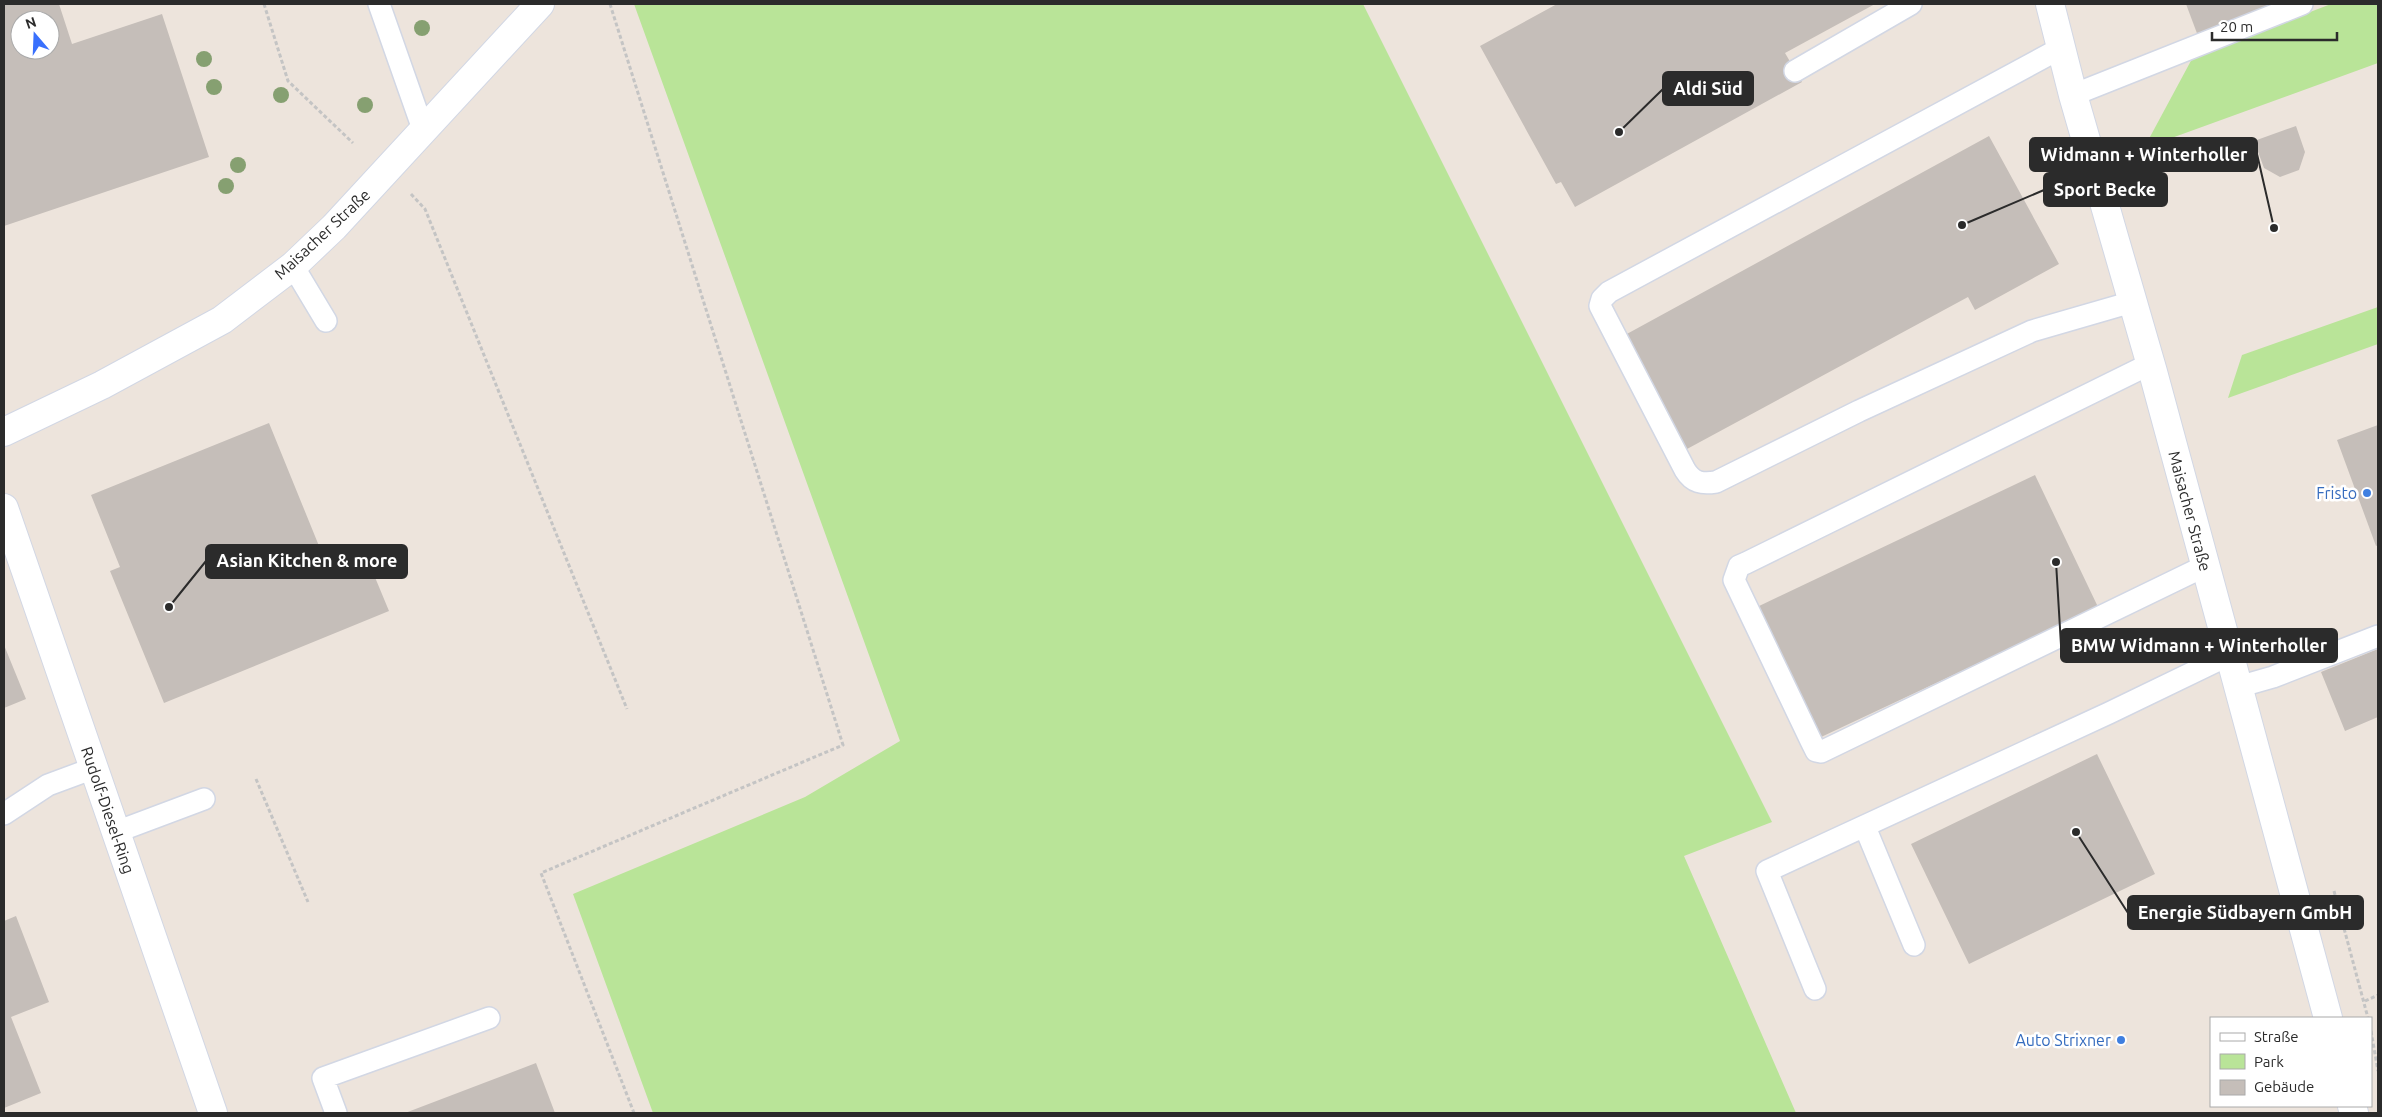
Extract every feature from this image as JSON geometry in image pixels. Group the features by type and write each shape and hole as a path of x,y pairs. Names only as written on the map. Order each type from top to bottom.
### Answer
{"street":[{"name":"Maisacher Straße","path":"4,432 102,385 222,320 293,266 334,228 540,4"},
{"name":"Maisacher Straße","path":"2050,4 2073,95 2150,364 2328,1017"},
{"name":"Rudolf-Diesel-Ring","path":"4,508 213,1113"}],"lane":[{"path":"379,4 424,132"},
{"path":"1795,71 1911,4"},
{"path":"2073,95 2302,4"},
{"path":"2061,48 1609,292 1602,299 1600,306 1685,470 1690,478 1706,483 1716,482 1859,411 2032,332 2132,302"},
{"path":"293,266 326,321"},
{"path":"2150,364 1739,566 1734,580 1816,751 1821,752 2205,566"},
{"path":"2238,688 2273,677 2378,636"},
{"path":"1815,988 1767,871 1865,827 2230,655"},
{"path":"4,814 48,785 94,768"},
{"path":"116,832 204,799"},
{"path":"1865,827 1914,945"},
{"path":"336,1113 323,1078 489,1018"}],"path":[{"path":"264,4 288,81 353,143"},
{"path":"610,4 843,745 541,873 634,1113"},
{"path":"409,192 425,209 627,709"},
{"path":"256,779 308,902"},
{"path":"2372,1037 2378,1071"}],"green space":[{"path":"634,4 1363,4 1772,822 1684,856 1796,1113 653,1113 573,894 805,797 900,741"},
{"path":"2331,4 2378,4 2378,63 2144,148 2193,57"},
{"path":"2378,307 2378,344 2228,398 2242,355"}],"building":[{"path":"4,4 59,4 72,44 162,14 209,157 4,226"},
{"path":"1557,4 1875,4 1785,53 1802,82 1575,207 1561,182 1556,184 1480,46"},
{"path":"2186,4 2283,4 2198,36"},
{"path":"2296,126 2305,152 2299,170 2280,177 2264,168 2254,141"},
{"path":"1989,136 2059,264 1975,310 1968,297 1687,449 1625,335"},
{"path":"269,423 330,573 367,558 389,611 164,703 110,571 120,567 91,495"},
{"name":"Fristo","path":"2378,425 2378,545 2376,546 2337,440"},
{"path":"2035,475 2098,607 1819,738 1757,607"},
{"path":"4,645 26,699 4,708"},
{"path":"2378,649 2378,717 2345,731 2321,672"},
{"path":"2097,754 2155,874 1969,964 1911,844"},
{"path":"16,916 49,1002 11,1017 41,1093 4,1108 4,921"},
{"path":"536,1063 555,1113 405,1113"}],"place":[{"name":"Aldi Süd","path":"1619,132"},
{"name":"Sport Becke","path":"1962,225"},
{"name":"Widmann + Winterholler","path":"2274,228"},
{"name":"Fristo","path":"2367,493"},
{"name":"BMW Widmann + Winterholler","path":"2056,562"},
{"name":"Asian Kitchen & more","path":"169,607"},
{"name":"Energie Südbayern GmbH","path":"2076,832"},
{"name":"Auto Strixner","path":"2121,1040"}]}
